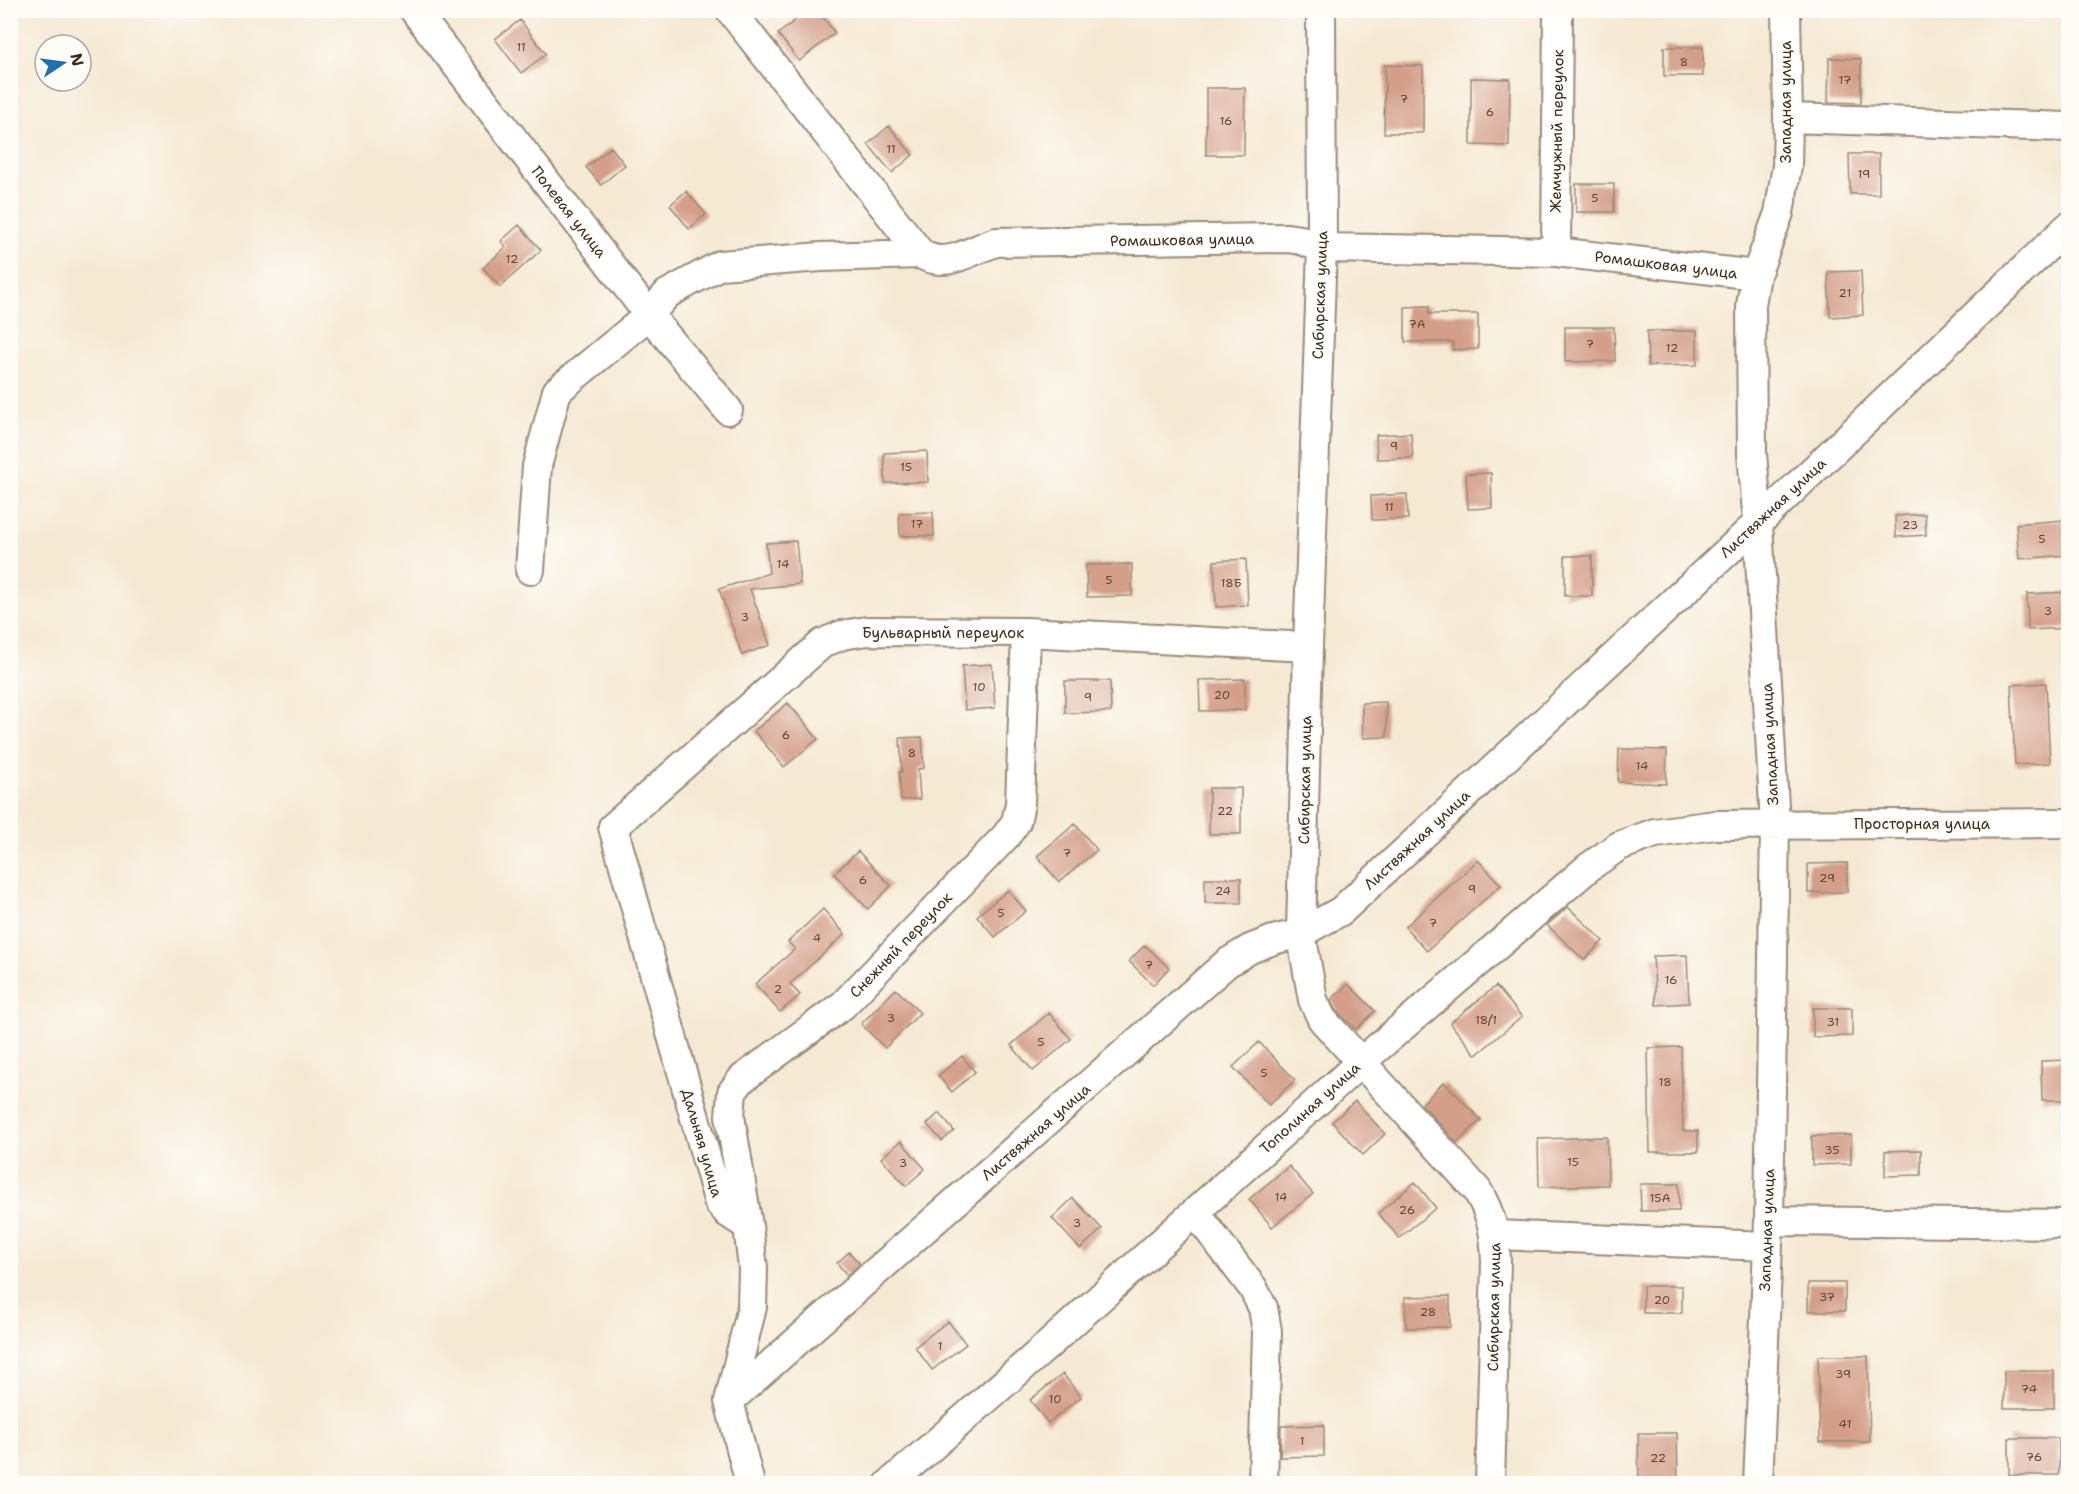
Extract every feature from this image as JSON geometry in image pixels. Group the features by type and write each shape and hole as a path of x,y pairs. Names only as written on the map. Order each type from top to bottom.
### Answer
{"street":[{"name":"Полевая улица","path":"414,10 649,315 728,410"},
{"path":"730,10 921,254"},
{"name":"Сибирская улица","path":"1321,10 1323,248 1308,647 1301,933 1313,1000 1322,1019 1477,1190 1489,1210 1496,1235 1490,1484"},
{"name":"Жемчужный переулок","path":"1556,252 1558,10"},
{"name":"Западная улица","path":"1758,1484 1768,1234 1774,824 1752,442 1751,304 1756,275 1779,213 1787,166 1786,10"},
{"path":"1788,118 2068,127"},
{"name":"Листвяжная улица","path":"729,1401 1227,963 1250,949 1301,933 1341,911 1758,523 2068,227"},
{"name":"Ромашковая улица","path":"530,570 537,466 557,391 649,315 667,294 720,265 821,257 921,254 932,261 950,261 979,247 996,242 1287,238 1301,240 1323,248 1556,252 1756,275"},
{"name":"Бульварный переулок","path":"613,827 823,643 842,635 867,631 1026,632 1308,647"},
{"name":"Снежный переулок","path":"748,1226 730,1116 732,1092 742,1079 843,1005 1006,836 1016,822 1020,804 1026,632"},
{"name":"Просторная улица","path":"1774,824 2068,823"},
{"name":"Тополиная улица","path":"889,1484 1048,1345 1361,1062 1589,867 1619,846 1655,833 1715,825 1774,824"},
{"name":"Дальняя улица","path":"613,827 719,1203 728,1213 748,1226"},
{"path":"1195,1212 1253,1288 1263,1308 1267,1331 1263,1484"},
{"path":"1496,1235 1768,1234 2068,1224"},
{"path":"748,1226 753,1268 752,1307 729,1401 750,1484"}],"building":[{"path":"808,10 818,10 835,33 799,61 778,34"},
{"path":"520,20 546,54 521,73 495,39"},
{"path":"1664,47 1703,47 1703,76 1664,76"},
{"path":"1829,58 1861,59 1861,103 1828,102"},
{"path":"1385,65 1423,66 1423,133 1384,133"},
{"path":"1471,78 1510,79 1509,146 1471,145"},
{"path":"1206,88 1245,88 1244,155 1206,155"},
{"path":"889,126 913,155 892,173 868,144"},
{"path":"611,147 625,165 601,185 586,167"},
{"path":"1849,154 1879,154 1879,194 1850,194"},
{"path":"1576,184 1614,184 1614,212 1576,212"},
{"path":"686,191 706,214 689,229 670,205"},
{"path":"519,225 541,250 500,287 483,268 506,247 501,241"},
{"path":"1861,271 1863,315 1830,317 1828,272"},
{"path":"1429,306 1429,314 1478,314 1478,349 1453,350 1453,342 1405,342 1405,307"},
{"path":"1565,327 1614,327 1615,361 1565,362"},
{"path":"1647,331 1697,331 1697,365 1648,366"},
{"path":"1411,433 1413,458 1377,459 1376,435"},
{"path":"927,451 928,482 885,483 884,453"},
{"path":"1491,473 1492,508 1468,509 1466,474"},
{"path":"1407,494 1408,519 1372,520 1371,496"},
{"path":"933,512 934,536 900,536 899,513"},
{"path":"1925,514 1926,535 1896,537 1895,516"},
{"path":"2064,520 2067,555 2019,559 2016,524"},
{"path":"796,541 800,584 750,589 770,645 742,655 719,589 769,573 766,543"},
{"path":"1565,556 1592,556 1592,596 1565,596"},
{"path":"1246,559 1248,605 1216,607 1214,561"},
{"path":"1132,564 1132,596 1087,597 1086,565"},
{"path":"2068,592 2068,628 2028,630 2027,594"},
{"path":"992,664 995,708 965,710 962,666"},
{"path":"1245,679 1245,710 1200,711 1199,680"},
{"path":"1065,681 1110,681 1111,712 1065,713"},
{"path":"2046,683 2050,763 2015,765 2011,685"},
{"path":"1386,702 1387,737 1363,738 1362,703"},
{"path":"788,703 818,739 784,767 754,731"},
{"path":"922,737 924,768 918,769 920,799 901,800 900,738"},
{"path":"1619,749 1667,750 1666,784 1618,782"},
{"path":"1209,788 1241,788 1241,834 1209,834"},
{"path":"1075,824 1097,850 1059,882 1037,856"},
{"path":"858,851 891,886 868,909 834,874"},
{"path":"1478,860 1501,885 1427,951 1405,927"},
{"path":"1847,863 1847,892 1808,893 1808,864"},
{"path":"1205,878 1241,878 1241,903 1205,903"},
{"path":"1008,890 1026,911 995,937 977,916"},
{"path":"1568,907 1603,941 1584,960 1547,925"},
{"path":"823,909 845,934 790,984 800,995 780,1012 755,984 795,949 788,942"},
{"path":"1145,945 1169,968 1153,985 1129,961"},
{"path":"1687,955 1689,1003 1656,1005 1653,956"},
{"path":"1348,984 1375,1011 1356,1030 1335,1009 1331,1000"},
{"path":"1496,986 1522,1017 1476,1055 1450,1023"},
{"path":"896,989 920,1013 885,1048 861,1024"},
{"path":"1813,1008 1852,1008 1852,1036 1813,1037"},
{"path":"1049,1013 1071,1039 1033,1071 1011,1045"},
{"path":"1259,1042 1295,1080 1269,1105 1233,1067"},
{"path":"1681,1047 1683,1131 1698,1131 1698,1152 1650,1152 1648,1048"},
{"path":"962,1056 975,1072 952,1092 938,1076"},
{"path":"2068,1060 2068,1100 2042,1100 2041,1061"},
{"path":"1444,1082 1481,1120 1457,1143 1422,1104"},
{"path":"1355,1101 1385,1134 1363,1155 1332,1122"},
{"path":"939,1113 954,1131 942,1141 927,1124"},
{"path":"1851,1135 1851,1164 1812,1165 1812,1136"},
{"path":"1607,1137 1608,1185 1539,1187 1538,1139"},
{"path":"901,1141 925,1169 906,1186 881,1158"},
{"path":"1921,1150 1921,1175 1885,1176 1885,1151"},
{"path":"1289,1166 1313,1194 1272,1227 1249,1199"},
{"path":"1415,1182 1436,1208 1399,1238 1378,1213"},
{"path":"1640,1184 1679,1184 1679,1211 1641,1211"},
{"path":"1073,1198 1102,1229 1080,1249 1052,1218"},
{"path":"849,1252 860,1264 847,1275 837,1263"},
{"path":"1808,1283 1845,1283 1845,1311 1808,1311"},
{"path":"1643,1286 1682,1286 1682,1313 1643,1313"},
{"path":"1450,1296 1450,1327 1406,1328 1405,1297"},
{"path":"948,1321 966,1344 932,1370 915,1347"},
{"path":"1818,1356 1868,1356 1870,1442 1820,1442"},
{"path":"2004,1371 2054,1371 2054,1408 2004,1408"},
{"path":"1063,1374 1081,1397 1048,1423 1030,1400"},
{"path":"1324,1425 1324,1456 1280,1457 1281,1426"},
{"path":"1638,1433 1677,1433 1678,1484 1639,1484"},
{"path":"2009,1438 2059,1438 2059,1475 2009,1475"}]}
